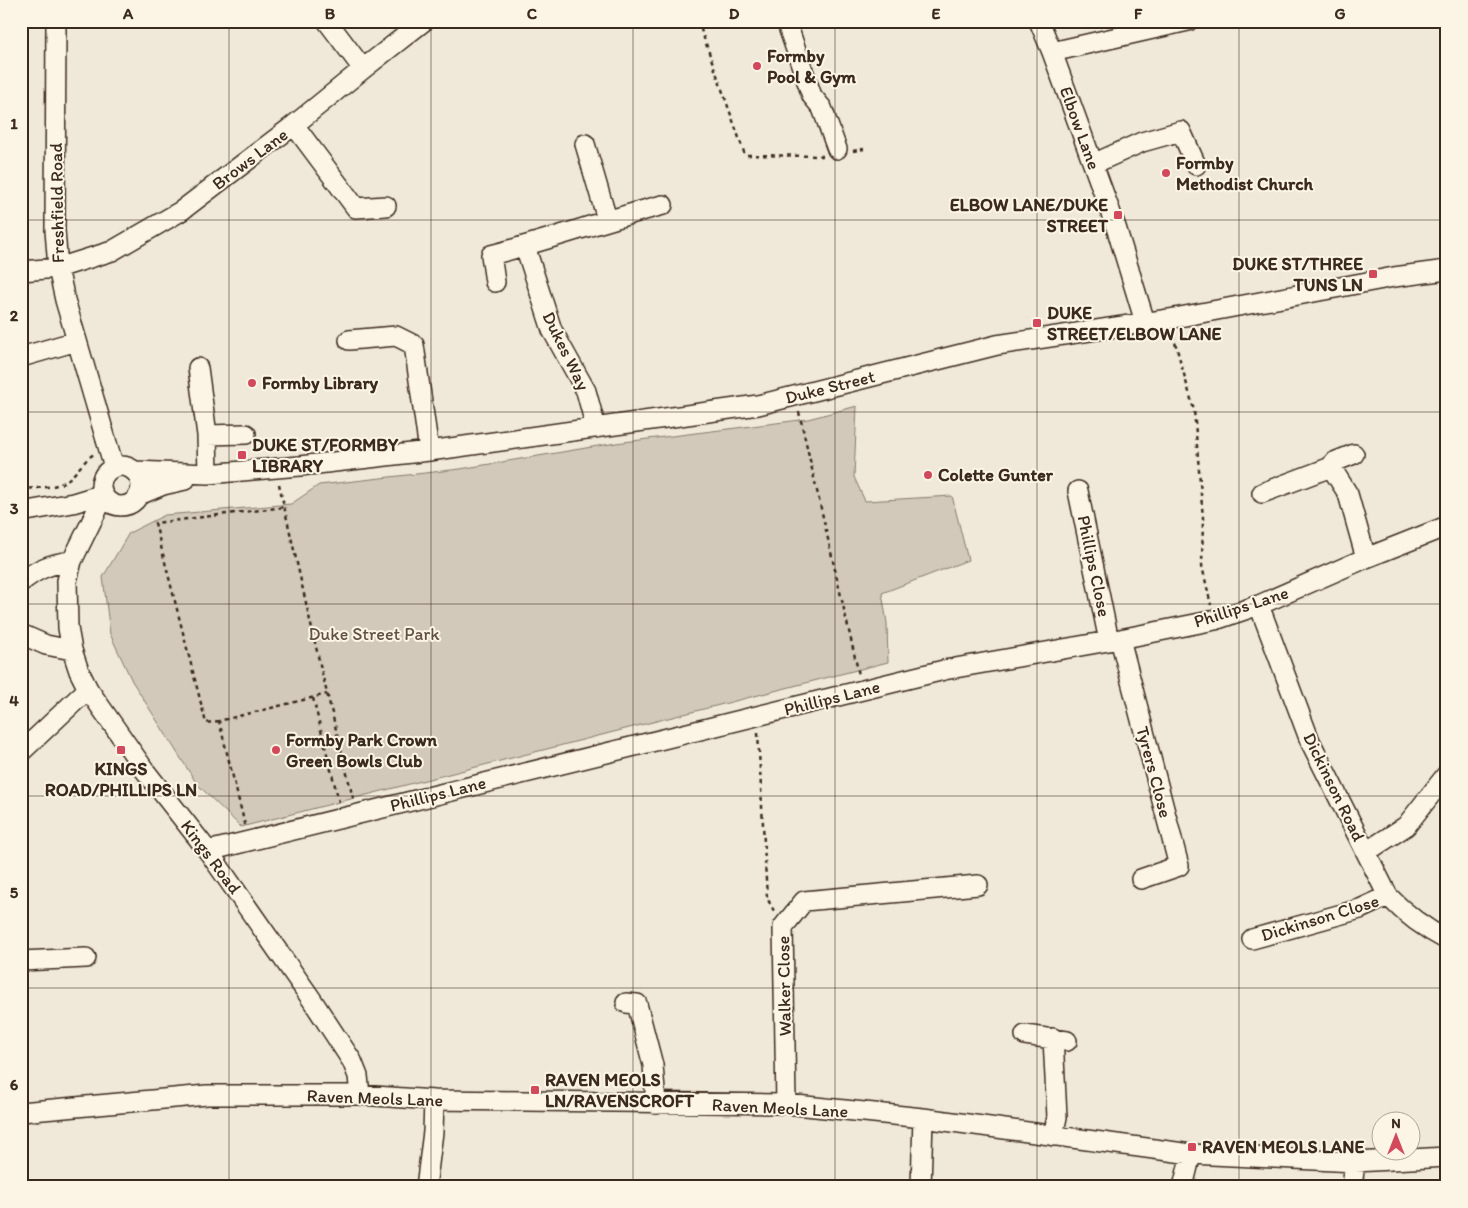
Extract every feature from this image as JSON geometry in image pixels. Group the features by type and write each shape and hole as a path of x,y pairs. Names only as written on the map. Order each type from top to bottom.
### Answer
{"street":[{"name":"Freshfield Road","path":"56,21 55,230 58,268 114,467"},
{"path":"327,21 363,69"},
{"name":"Brows Lane","path":"21,271 58,268 112,251 181,211 294,125 424,21"},
{"path":"786,21 812,96 822,108 836,152"},
{"name":"Elbow Lane","path":"1039,21 1116,227 1145,322"},
{"path":"1052,52 1188,21"},
{"path":"294,125 356,208 386,206"},
{"path":"1093,164 1142,142 1181,131 1196,165"},
{"path":"585,144 607,219"},
{"path":"495,282 491,255 607,219 663,204"},
{"name":"Dukes Way","path":"525,246 552,330 586,392 596,428"},
{"name":"Duke Street","path":"136,471 208,474 276,468 429,450 758,405 997,345 1169,319 1394,277 1447,270"},
{"path":"349,340 396,336 414,344 429,450"},
{"path":"21,357 77,341"},
{"path":"198,368 208,435 208,474"},
{"path":"208,435 246,434"},
{"path":"1262,493 1331,467 1334,462 1354,454"},
{"path":"21,512 108,499 131,504 139,495 141,483 136,471 126,466 114,467 104,475 101,481 108,499"},
{"path":"1331,467 1348,494 1366,558"},
{"name":"Duke Street","path":"139,495 162,485 208,474"},
{"name":"Phillips Close","path":"1078,490 1114,640"},
{"name":"Kings Road","path":"108,499 93,516 72,560 67,581 66,602 72,650 79,670 88,689 146,772 208,851 310,996 352,1061 358,1076 360,1095"},
{"name":"Phillips Lane","path":"208,851 944,670 1215,620 1259,606 1366,558 1447,526"},
{"path":"21,582 36,571 52,564 72,560"},
{"name":"Dickinson Road","path":"1259,606 1310,741 1388,896 1406,915 1447,940"},
{"path":"21,634 46,646 72,650"},
{"name":"Tyrers Close","path":"1114,640 1179,866 1141,879"},
{"path":"21,752 88,689"},
{"path":"1366,852 1406,826 1447,774"},
{"name":"Walker Close","path":"786,1104 783,926 804,901 978,884"},
{"name":"Dickinson Close","path":"1252,939 1360,909 1388,896"},
{"path":"21,961 86,958"},
{"path":"626,1004 637,1004 653,1065 656,1104"},
{"path":"1025,1035 1060,1040 1056,1117 1053,1136"},
{"name":"Raven Meols Lane","path":"21,1112 207,1095 360,1095 434,1100 786,1104 923,1118 1191,1154 1355,1162 1447,1157"},
{"path":"426,1187 433,1132 434,1100"},
{"path":"920,1187 923,1118"},
{"path":"1183,1187 1191,1154"},
{"path":"1352,1187 1355,1162"}],"path":[{"path":"698,21 745,155 817,158 836,152 864,149"},
{"path":"1169,319 1194,410 1203,518 1202,566 1215,620"},
{"path":"795,396 863,690"},
{"path":"21,489 59,485 69,478 86,459 108,446"},
{"path":"276,468 327,694 357,814"},
{"path":"284,507 155,523 206,723 327,694"},
{"path":"313,698 339,802"},
{"path":"758,717 768,898 783,926"},
{"path":"219,721 246,826"}],"green space":[{"name":"Duke Street Park","path":"857,406 854,477 865,501 952,496 968,560 882,593 887,623 888,662 241,827 197,784 132,681 110,634 103,577 129,533 165,515 291,504 319,485 460,469 616,443 808,419"}],"place":[{"name":"Formby Pool & Gym","path":"757,66"},
{"name":"Formby Methodist Church","path":"1166,173"},
{"name":"ELBOW LANE/DUKE STREET","path":"1118,215"},
{"name":"DUKE ST/THREE TUNS LN","path":"1373,274"},
{"name":"DUKE STREET/ELBOW LANE","path":"1037,323"},
{"name":"Formby Library","path":"252,383"},
{"name":"DUKE ST/FORMBY LIBRARY","path":"242,455"},
{"name":"Colette Gunter","path":"928,475"},
{"name":"KINGS ROAD/PHILLIPS LN","path":"121,750"},
{"name":"Formby Park Crown Green Bowls Club","path":"276,750"},
{"name":"RAVEN MEOLS LN/RAVENSCROFT","path":"535,1090"},
{"name":"RAVEN MEOLS LANE","path":"1192,1147"}]}
